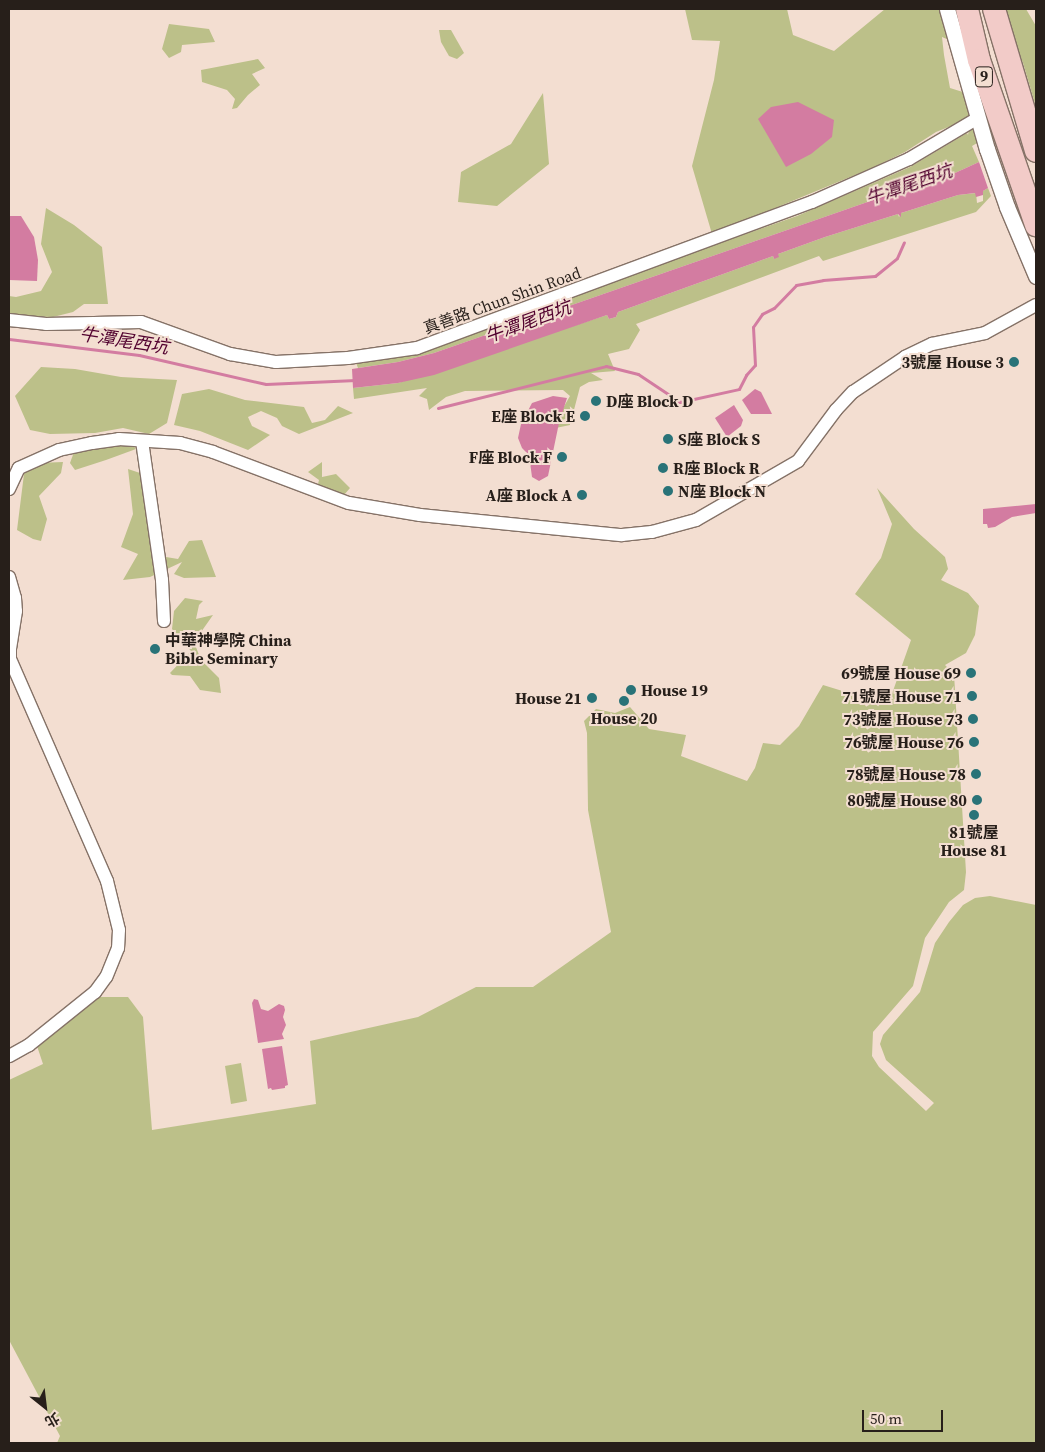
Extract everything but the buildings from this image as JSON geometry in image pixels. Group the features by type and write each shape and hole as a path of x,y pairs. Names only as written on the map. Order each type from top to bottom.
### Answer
{"highway":[{"name":"9","path":"967,9 997,147 1024,212"},
{"name":"9","path":"994,9 1033,141"}],"street":[{"path":"947,9 978,118 997,147"},
{"name":"真善路 Chun Shin Road","path":"9,320 46,324 140,322 230,354 276,362 348,358 417,348 812,202 909,159 978,118"},
{"path":"1024,212 1036,276"},
{"path":"9,489 14,466 73,446 119,439 180,443 213,452 287,482 349,503 420,516 622,535 652,532 696,520 798,461 836,410 853,392 905,357 932,344 985,332 1036,305"},
{"path":"142,441 162,580 164,620"},
{"path":"9,577 15,598 16,611 10,659 52,749 107,881 119,930 118,948 106,978 95,992 29,1045 9,1056"}],"green space":[{"path":"685,9 787,9 793,35 834,51 885,9 957,9 961,45 942,37 944,55 950,88 982,98 991,135 972,146 979,162 955,173 946,173 945,175 434,353 398,362 358,368 355,360 380,357 638,272 797,216 910,167 967,133 968,135 971,118 936,132 905,152 872,168 712,234 692,166 714,80 720,41 692,40"},
{"path":"1001,9 1026,9 1036,26 1036,107 1023,63"},
{"path":"169,24 209,29 215,42 182,45 181,52 169,58 162,49"},
{"path":"439,30 451,30 464,53 457,59 449,56 441,42"},
{"path":"258,59 265,68 252,74 260,85 237,108 232,109 235,99 227,90 202,82 201,70"},
{"path":"543,93 549,164 497,206 458,202 461,172 511,144"},
{"path":"988,188 991,196 976,212 823,261 819,256 636,324 640,330 629,349 608,354 615,371 591,373 603,380 589,382 580,387 570,425 551,429 570,396 563,390 465,391 446,397 429,410 427,399 419,396 427,388 354,399 353,388 398,383 607,315 609,319 616,317 618,312 773,256 774,259 778,254 825,237 898,214 899,217 901,213 958,195 976,193 977,203 983,201 983,191"},
{"path":"46,208 74,225 102,247 108,304 84,304 73,312 53,317 18,316 9,318 9,296 16,297 41,291 52,272 41,244"},
{"path":"41,367 75,369 121,377 177,380 167,423 149,434 123,428 95,433 50,434 30,430 15,396"},
{"path":"209,389 245,400 304,407 312,423 325,420 338,406 353,413 299,434 282,426 277,418 261,411 248,417 252,426 270,435 248,450 200,431 174,425 182,394"},
{"path":"131,443 136,449 106,460 75,470 70,463 74,452"},
{"path":"63,462 61,473 39,496 47,519 41,541 33,539 17,530 24,474 38,463"},
{"path":"322,462 322,477 336,474 350,488 344,495 317,488 319,480 308,472"},
{"path":"128,469 152,477 148,526 166,557 178,559 189,541 202,540 216,577 184,578 174,574 182,562 150,577 123,580 138,554 121,547 133,514"},
{"path":"877,488 914,529 945,557 948,569 941,580 968,593 979,606 975,635 966,653 945,665 954,674 966,872 964,890 949,902 925,938 913,986 873,1032 872,1056 879,1067 926,1111 934,1103 886,1060 880,1044 883,1035 920,992 935,943 963,905 975,898 990,896 1036,905 1036,1443 57,1443 60,1436 9,1340 9,1080 43,1064 36,1043 97,997 128,997 143,1017 152,1130 316,1104 310,1041 418,1017 476,987 533,987 611,932 588,810 587,733 584,721 596,709 615,713 630,707 649,729 686,735 681,756 747,781 755,768 763,743 780,745 799,726 823,685 888,705 911,640 855,594 881,558 892,524"},
{"path":"185,598 203,601 199,605 196,619 213,615 194,642 201,660 219,678 221,693 200,690 190,676 172,675 170,673 191,651 172,629 174,611"},
{"path":"241,1063 247,1101 231,1104 225,1066"}],"water":[{"path":"798,102 834,120 832,137 811,154 786,167 758,119 771,107"},
{"path":"979,162 988,188 983,191 983,195 976,197 975,193 958,195 901,213 901,217 898,214 825,237 778,254 779,257 774,259 773,256 618,312 616,317 609,319 607,315 434,375 398,383 353,388 352,369 398,362 434,353 945,175 946,173 955,173"},
{"path":"9,216 21,216 34,237 38,260 37,281 9,280"},
{"path":"755,389 761,392 772,414 751,414 742,400"},
{"path":"553,396 567,398 559,423 548,476 539,481 532,477 529,455 522,448 518,438 521,424 532,403"},
{"path":"734,405 743,420 741,426 727,437 715,418"},
{"path":"1036,504 1036,513 1012,517 995,527 988,528 987,524 983,524 983,509"},
{"path":"254,999 258,1000 261,1009 268,1011 279,1004 284,1006 283,1017 286,1025 282,1034 284,1039 258,1043 252,1003"},
{"path":"282,1046 288,1085 285,1088 268,1089 262,1049"}],"waterway":[{"path":"438,408 606,366 638,374 680,402 739,389 746,375 755,365 753,327 762,314 774,308 796,285 823,280 875,276 897,258 904,242"},
{"name":"牛潭尾西坑","path":"9,339 139,355 266,384 356,380"}],"place":[{"name":"3號屋 House 3","path":"1014,362"},
{"name":"D座 Block D","path":"596,401"},
{"name":"E座 Block E","path":"585,416"},
{"name":"S座 Block S","path":"668,439"},
{"name":"F座 Block F","path":"562,457"},
{"name":"R座 Block R","path":"663,468"},
{"name":"N座 Block N","path":"668,491"},
{"name":"A座 Block A","path":"582,495"},
{"name":"中華神學院 China Bible Seminary","path":"155,649"},
{"name":"69號屋 House 69","path":"971,673"},
{"name":"House 19","path":"631,690"},
{"name":"71號屋 House 71","path":"972,696"},
{"name":"House 21","path":"592,698"},
{"name":"House 20","path":"624,701"},
{"name":"73號屋 House 73","path":"973,719"},
{"name":"76號屋 House 76","path":"974,742"},
{"name":"78號屋 House 78","path":"976,774"},
{"name":"80號屋 House 80","path":"977,800"},
{"name":"81號屋 House 81","path":"974,815"}]}
